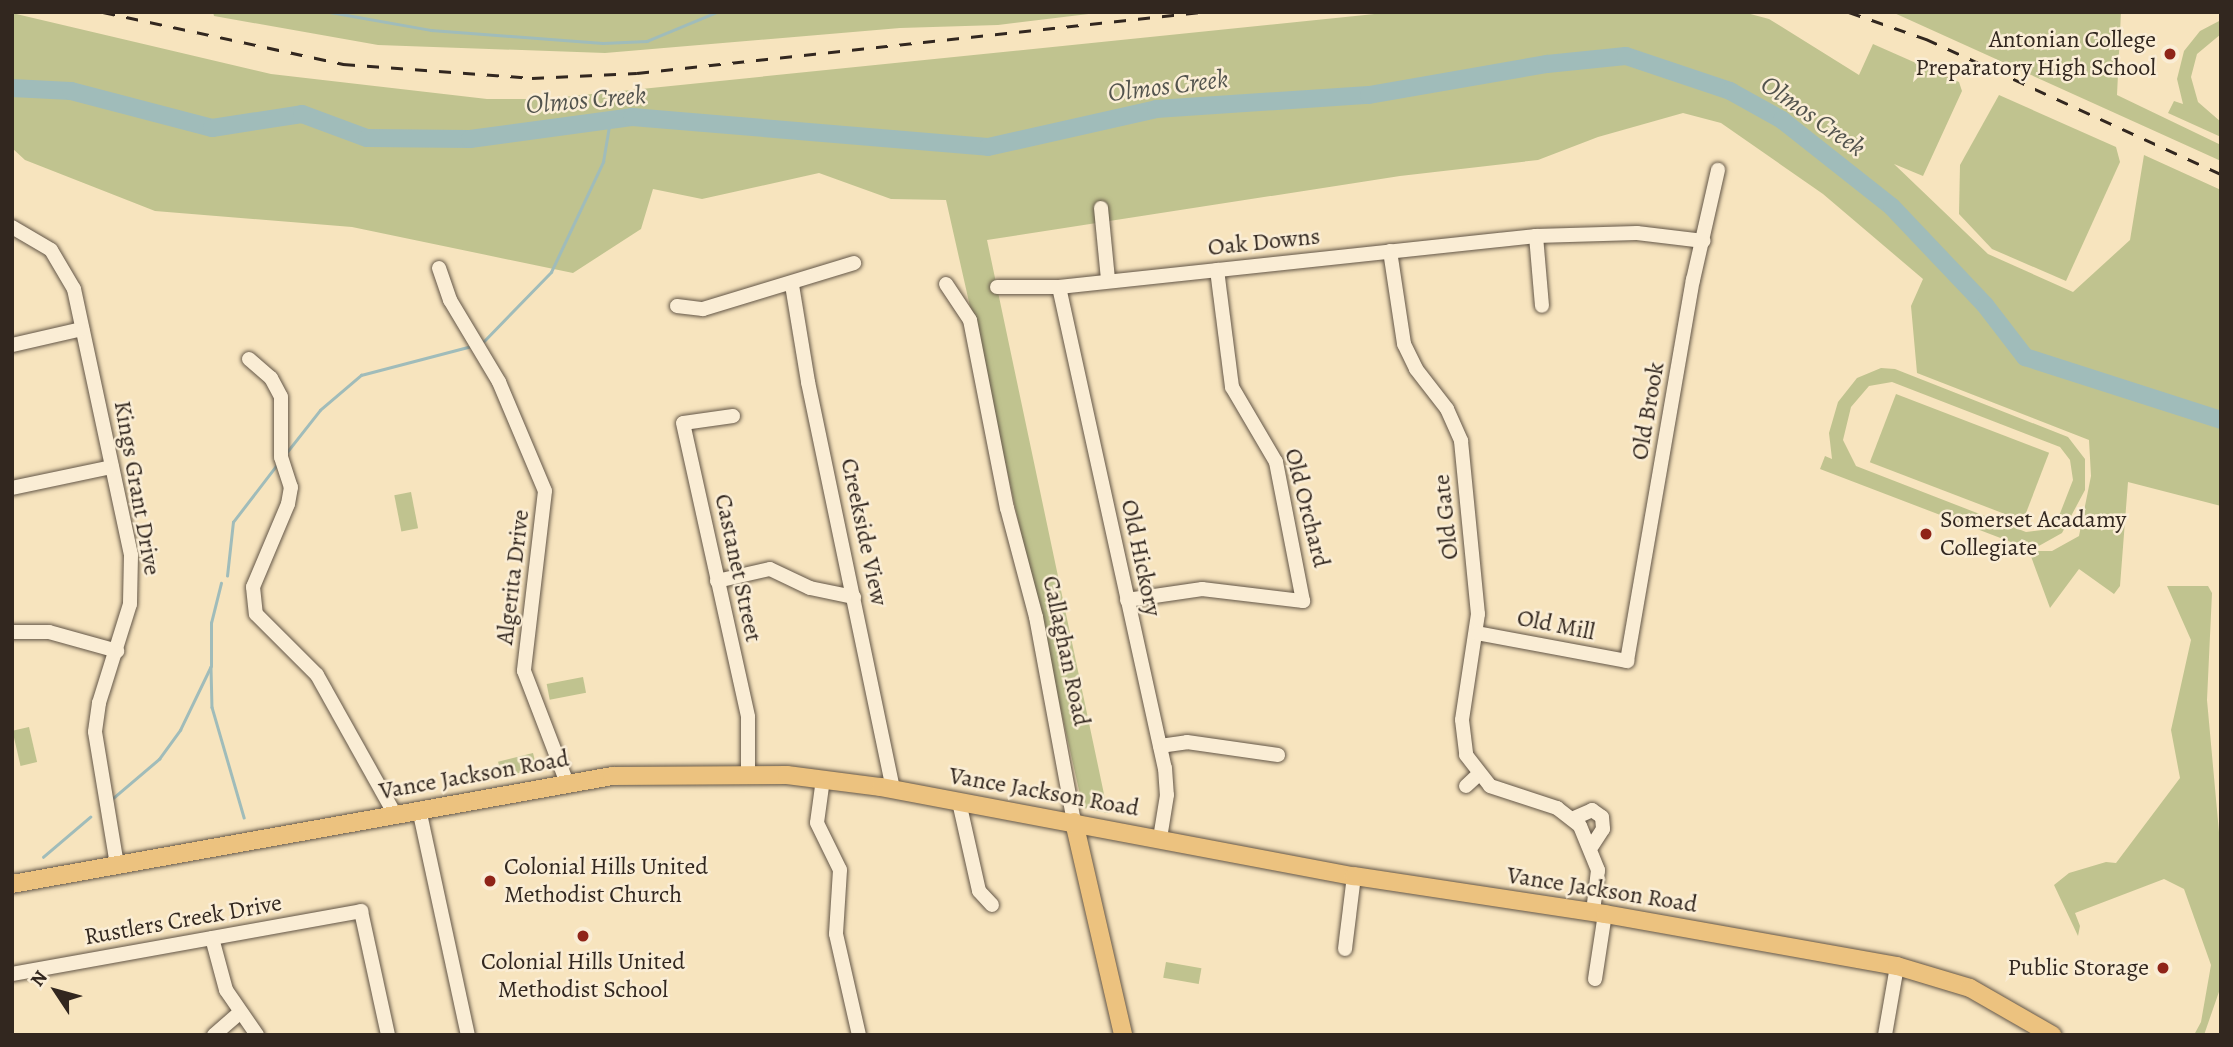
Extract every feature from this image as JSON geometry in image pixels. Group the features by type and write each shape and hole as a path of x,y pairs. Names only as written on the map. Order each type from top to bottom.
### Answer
{"main road":[{"name":"Vance Jackson Road","path":"12,884 394,813 612,776 748,773 823,779 893,789 1354,876 1599,913 1897,966 1970,988 2052,1035"},
{"name":"Callaghan Road","path":"1074,822 1123,1035"}],"street":[{"name":"Old Brook","path":"1627,661 1718,170"},
{"path":"1101,208 1108,280"},
{"name":"Kings Grant Drive","path":"12,228 37,239 57,257 74,289 133,579 117,651 99,703 95,732 117,865"},
{"name":"Oak Downs","path":"996,287 1059,287 1536,236 1625,232 1703,241"},
{"path":"1536,236 1542,306"},
{"name":"Old Gate","path":"1390,251 1404,344 1416,369 1447,409 1461,441 1476,634 1461,728 1466,755 1478,775"},
{"path":"677,306 703,309 792,285 854,263"},
{"name":"Algerita Drive","path":"439,268 450,300 499,383 545,491 524,671 567,783"},
{"name":"Old Orchard","path":"1127,600 1202,589 1303,601 1276,462 1232,387 1217,270"},
{"name":"Callaghan Road","path":"946,284 970,320 1007,508 1036,617 1074,822"},
{"name":"Creekside View","path":"792,285 893,789"},
{"name":"Old Hickory","path":"1059,287 1160,746 1167,795 1160,838"},
{"path":"12,345 82,329"},
{"path":"249,359 271,378 281,397 281,457 291,487 288,504 253,587 256,614 317,675 394,813"},
{"name":"Castanet Street","path":"733,415 683,423 748,717 748,773"},
{"path":"12,488 112,467"},
{"path":"717,581 770,569 810,588 855,597"},
{"path":"12,632 73,636 117,651"},
{"name":"Old Mill","path":"1476,634 1627,661"},
{"path":"1160,746 1187,742 1278,755"},
{"path":"1466,786 1478,775 1499,791 1557,807 1573,819 1592,846 1598,870 1599,913 1595,979"},
{"path":"823,779 817,823 841,870 836,934 859,1035"},
{"path":"959,802 979,891 992,905"},
{"path":"419,809 468,1035"},
{"path":"1573,819 1586,811 1600,814 1603,829 1592,846"},
{"path":"1345,949 1354,876"},
{"name":"Rustlers Creek Drive","path":"12,974 361,911 388,1035"},
{"path":"212,938 220,975 239,1013 257,1035"},
{"path":"1885,1035 1897,966"},
{"path":"214,1035 239,1013"}],"green space":[{"path":"213,12 1105,12 998,25 900,28 605,53 378,45 214,16"},
{"path":"1394,12 1743,12 1769,19 1859,75 1873,44 1959,82 1962,91 1923,176 1894,164 1988,254 2073,292 2130,240 2144,155 2221,190 2221,506 2128,482 2120,586 2114,594 2079,569 2050,608 2029,551 2052,551 2079,536 2091,476 2089,440 1917,373 1911,306 1923,279 1823,194 1721,123 1683,113 1598,137 1538,160 1400,176 987,240 1108,813 1083,808 946,200 891,199 819,173 702,199 653,189 641,229 573,273 352,227 155,211 25,160 12,148 12,13 271,74 487,99 543,99"},
{"path":"1892,12 2121,12 2117,95 2221,145 2221,161"},
{"path":"2221,20 2221,34 2197,54 2191,77 2198,102 2221,122 2221,137 2168,113 2174,101 2183,104 2177,79 2184,51 2200,31"},
{"path":"1999,95 2116,147 2120,162 2066,281 1992,249 1959,214 1960,165"},
{"path":"1881,368 1895,369 2068,437 2085,459 2085,490 2062,533 2037,547 2024,547 1820,469 1825,456 1832,459 1829,433 1838,402 1857,378","holes":["1892,382 2060,447 2070,460 2073,480 2059,516 2042,530 2026,532 1856,466 1843,440 1851,407 1869,386"]},
{"path":"1896,394 2049,453 2023,521 1870,462"},
{"path":"411,492 418,528 401,532 394,495"},
{"path":"2167,586 2208,586 2212,593 2207,700 2221,854 2221,986 2204,1035 2194,1035 2201,1022 2211,965 2184,889 2164,879 2075,913 2080,926 2078,936 2054,885 2069,873 2106,862 2116,863 2180,778 2171,730 2191,640"},
{"path":"583,677 586,693 550,700 547,684"},
{"path":"29,727 37,762 21,766 12,731"},
{"path":"533,753 537,769 502,777 498,762"},
{"path":"1166,962 1201,968 1199,984 1163,978"}],"waterway":[{"path":"330,12 431,30 603,43 647,41 717,12"},
{"name":"Olmos Creek","path":"12,88 71,91 212,128 302,114 367,138 470,139 632,117 988,147 1156,109 1369,95 1547,64 1626,56 1730,91 1782,120 1892,207 1985,305 2025,357 2221,420"},
{"path":"484,341 551,272 603,162 610,120"},
{"path":"287,452 320,410 361,375 468,347"},
{"path":"227,576 233,522 276,466"},
{"path":"112,799 159,759 180,730 211,666 211,623 221,583"},
{"path":"211,667 212,707 244,817"},
{"path":"43,857 90,817"}],"railway":[{"path":"103,12 343,64 532,78 637,73 1201,12"},
{"path":"1849,12 1926,39 2221,174"}],"place":[{"name":"Antonian College Preparatory High School","path":"2170,54"},
{"name":"Somerset Acadamy Collegiate","path":"1926,534"},
{"name":"Colonial Hills United Methodist Church","path":"490,881"},
{"name":"Colonial Hills United Methodist School","path":"583,936"},
{"name":"Public Storage","path":"2163,968"}]}
